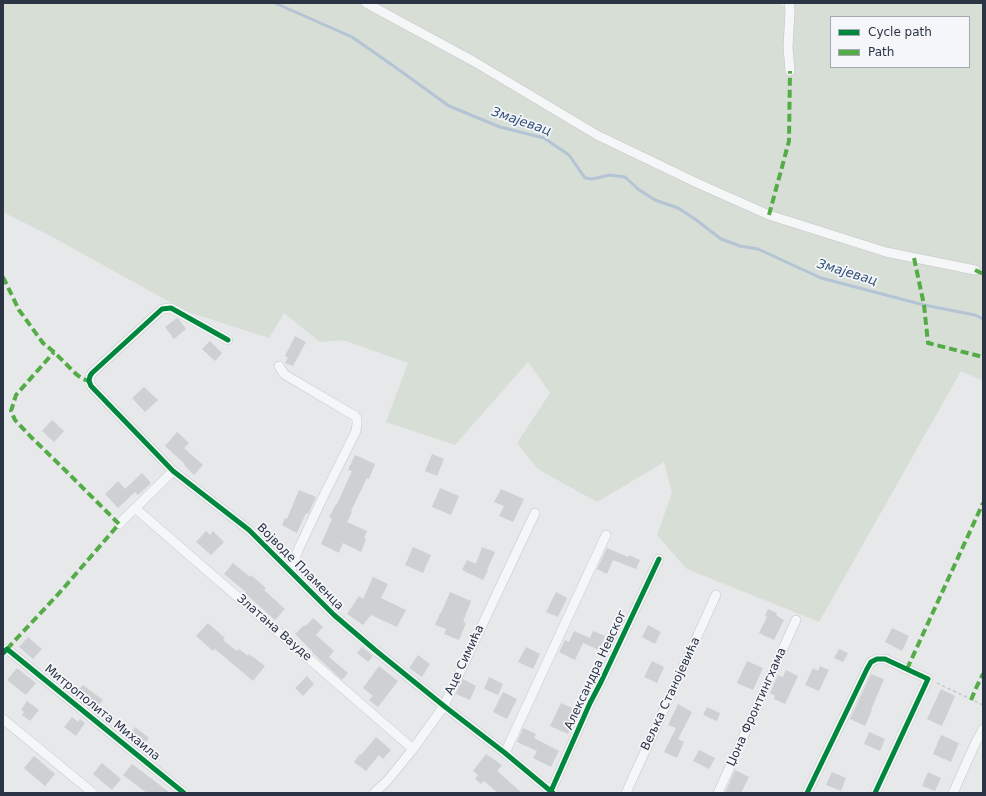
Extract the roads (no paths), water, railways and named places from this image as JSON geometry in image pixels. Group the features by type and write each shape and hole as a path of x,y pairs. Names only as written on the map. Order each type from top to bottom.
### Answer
{"street":[{"path":"366,3 473,62 597,135 769,215 886,252 975,270"},
{"path":"789,3 788,47 790,71"},
{"name":"Војводе Пламенца","path":"228,340 171,308 162,309 92,373 89,381 91,386 173,471 249,530 334,615 374,650 552,792"},
{"name":"Војводе Пламенца","path":"278,366 284,374 349,412 357,419 356,431 325,493 296,555 290,572"},
{"path":"119,524 173,471"},
{"name":"Златана Вауде","path":"135,508 413,749"},
{"name":"Аце Симића","path":"374,793 386,782 413,749 444,706 535,513"},
{"path":"505,753 606,535"},
{"name":"Александра Невског","path":"552,792 590,703 602,682 659,559"},
{"name":"Вељка Станојевића","path":"626,793 716,595"},
{"name":"Џона Фронтингхама","path":"718,793 796,620"},
{"name":"Митрополита Михаила","path":"5,651 184,793"},
{"path":"807,793 871,662 877,659 885,659 928,679 875,793"},
{"path":"3,719 93,793"},
{"path":"953,793 983,729"}],"waterway":[{"name":"Змајевац","path":"275,3 352,37 449,106 500,127 544,138 569,155 585,178 592,179 610,175 625,177 638,189 655,200 678,208 721,239 740,246 758,249 821,278 924,305 975,315 983,319"}]}
